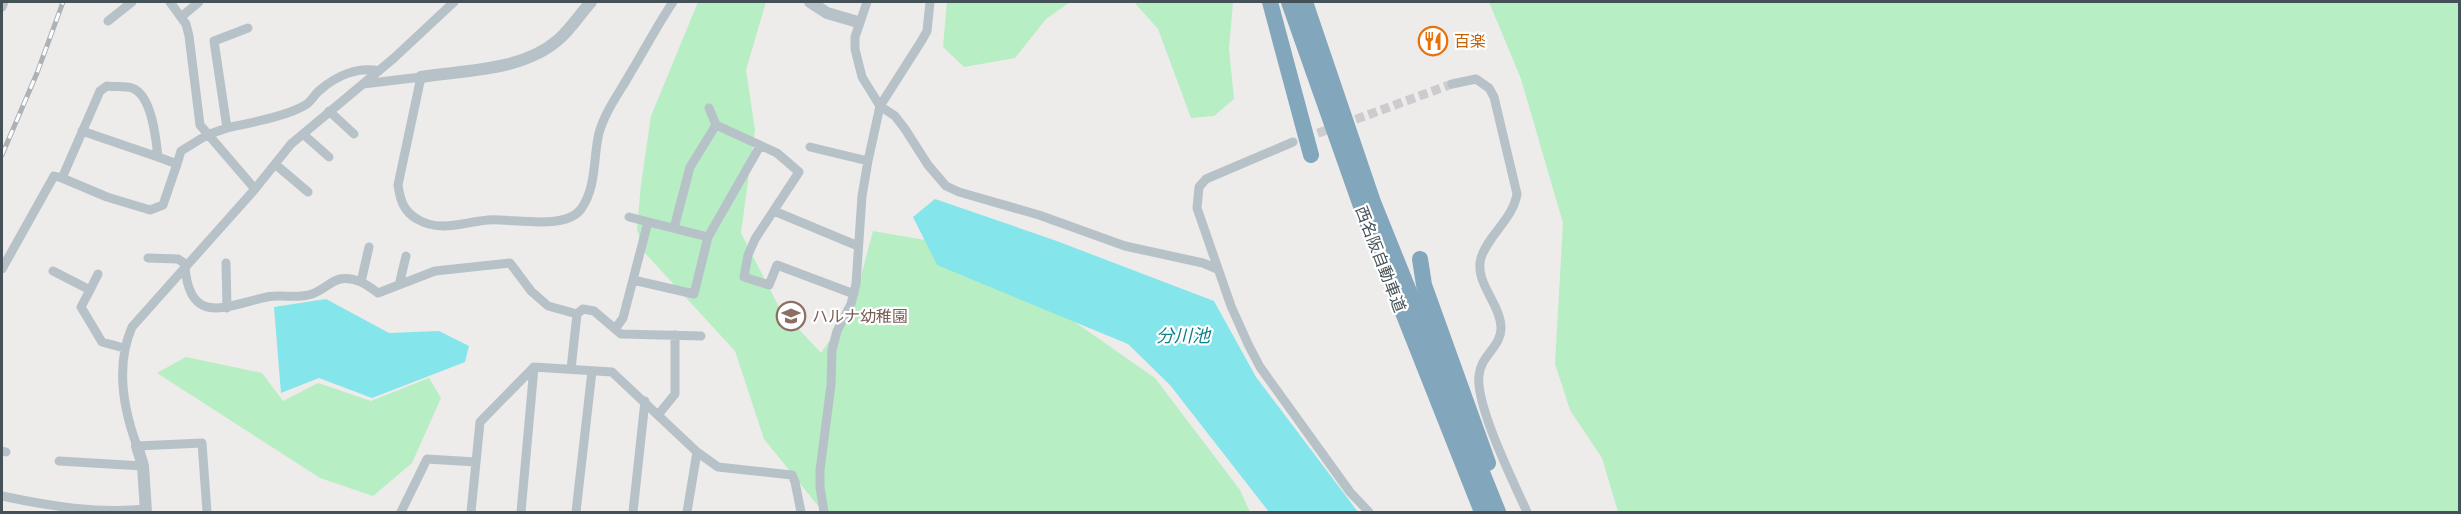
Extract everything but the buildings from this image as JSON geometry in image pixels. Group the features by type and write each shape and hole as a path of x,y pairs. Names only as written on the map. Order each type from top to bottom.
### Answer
{"highway":[{"path":"1270,2 1311,155"},
{"name":"西名阪自動車道","path":"1289,2 1382,263 1482,513"},
{"name":"西名阪自動車道","path":"1305,2 1373,202 1498,513"},
{"path":"1420,259 1424,285 1507,513"}],"street":[{"path":"2,7 4,2"},
{"path":"108,21 122,5 132,2"},
{"path":"170,2 181,17 189,36 200,125 255,189"},
{"path":"181,17 199,2"},
{"path":"2,496 48,506 146,511 143,466 127,418 124,396 124,348 132,327 255,189 291,144 379,71 454,2"},
{"path":"363,84 504,65 524,59 557,41 591,2"},
{"path":"421,77 398,185 400,201 404,208 416,219 426,223 454,227 488,220 536,222 564,220 580,210 590,188 599,132 612,104 673,2"},
{"path":"810,2 827,13 858,22"},
{"path":"867,2 858,22 855,37 857,62 867,88 880,106 895,116 936,177 946,186 959,192 1039,215 1125,246 1196,261 1217,269"},
{"path":"824,513 820,470 831,385 832,350 837,331 854,294 862,196 868,161 880,106 927,31 930,2"},
{"path":"226,128 214,41 248,28"},
{"path":"2,269 54,176 107,197 150,210 163,205 181,151 207,135 281,114 308,103 335,78 366,68 379,71"},
{"path":"1452,84 1476,79 1490,88 1497,107 1517,194 1512,208 1484,251 1480,263 1482,277 1501,326 1497,342 1481,363 1478,380 1483,403 1503,458 1527,513"},
{"path":"62,178 100,91 107,86 132,88 144,96 150,114 158,158"},
{"path":"709,108 716,125 777,153 800,172 748,255 744,277 769,285 777,265 854,294"},
{"path":"329,111 354,134"},
{"path":"674,228 690,167 716,125"},
{"path":"82,131 177,164"},
{"path":"303,134 329,157"},
{"path":"1293,142 1206,179 1199,187 1197,208 1235,315 1260,368 1350,492 1369,513"},
{"path":"633,280 694,294 708,237 760,146"},
{"path":"810,147 868,161"},
{"path":"275,164 308,192"},
{"path":"774,211 858,246"},
{"path":"629,217 708,237"},
{"path":"615,329 623,318 648,222"},
{"path":"361,282 369,247"},
{"path":"399,285 406,256"},
{"path":"148,258 177,259 186,266 188,285 200,304 209,309 227,308 269,296 309,295 323,291 340,279 361,282 378,293 435,271 510,262 531,291 548,306 578,314"},
{"path":"226,263 227,308"},
{"path":"52,271 90,290"},
{"path":"98,274 81,307 102,342 124,348"},
{"path":"571,369 578,314 584,309 594,311 621,334 701,336"},
{"path":"658,414 675,394 675,335"},
{"path":"521,513 534,367"},
{"path":"471,513 480,422 534,367 612,372 697,452 724,469 792,475 801,513"},
{"path":"576,513 592,371"},
{"path":"633,513 645,401"},
{"path":"138,447 202,443 207,513"},
{"path":"687,513 697,452"},
{"path":"401,513 427,459 476,462"},
{"path":"59,461 143,466"}],"green space":[{"path":"698,2 766,2 746,70 755,130 741,233 780,309 821,353 853,306 873,231 931,241 1009,279 1155,378 1240,490 1250,512 823,512 764,439 735,351 644,252 637,229 651,116"},
{"path":"947,2 1070,2 1046,19 1015,58 964,67 943,47"},
{"path":"1134,2 1233,2 1229,49 1234,99 1214,116 1191,118 1158,29"},
{"path":"1489,2 2459,2 2459,512 1618,512 1602,458 1570,410 1555,364 1563,223 1521,79"},
{"path":"186,357 262,373 283,401 318,383 371,401 429,378 441,398 412,463 373,496 320,478 157,373"}],"water":[{"name":"分川池","path":"935,199 1054,240 1214,301 1256,377 1358,512 1269,512 1170,385 1128,344 937,265 913,217"},
{"path":"326,299 389,333 439,331 469,346 465,362 372,398 319,378 281,393 274,307"}],"tunnel":[{"path":"1305,138 1452,84"}],"railway":[{"path":"2,155 37,73 63,2"}],"place":[{"name":"百楽","path":"1433,41"},
{"name":"ハルナ幼稚園","path":"791,316"}]}
